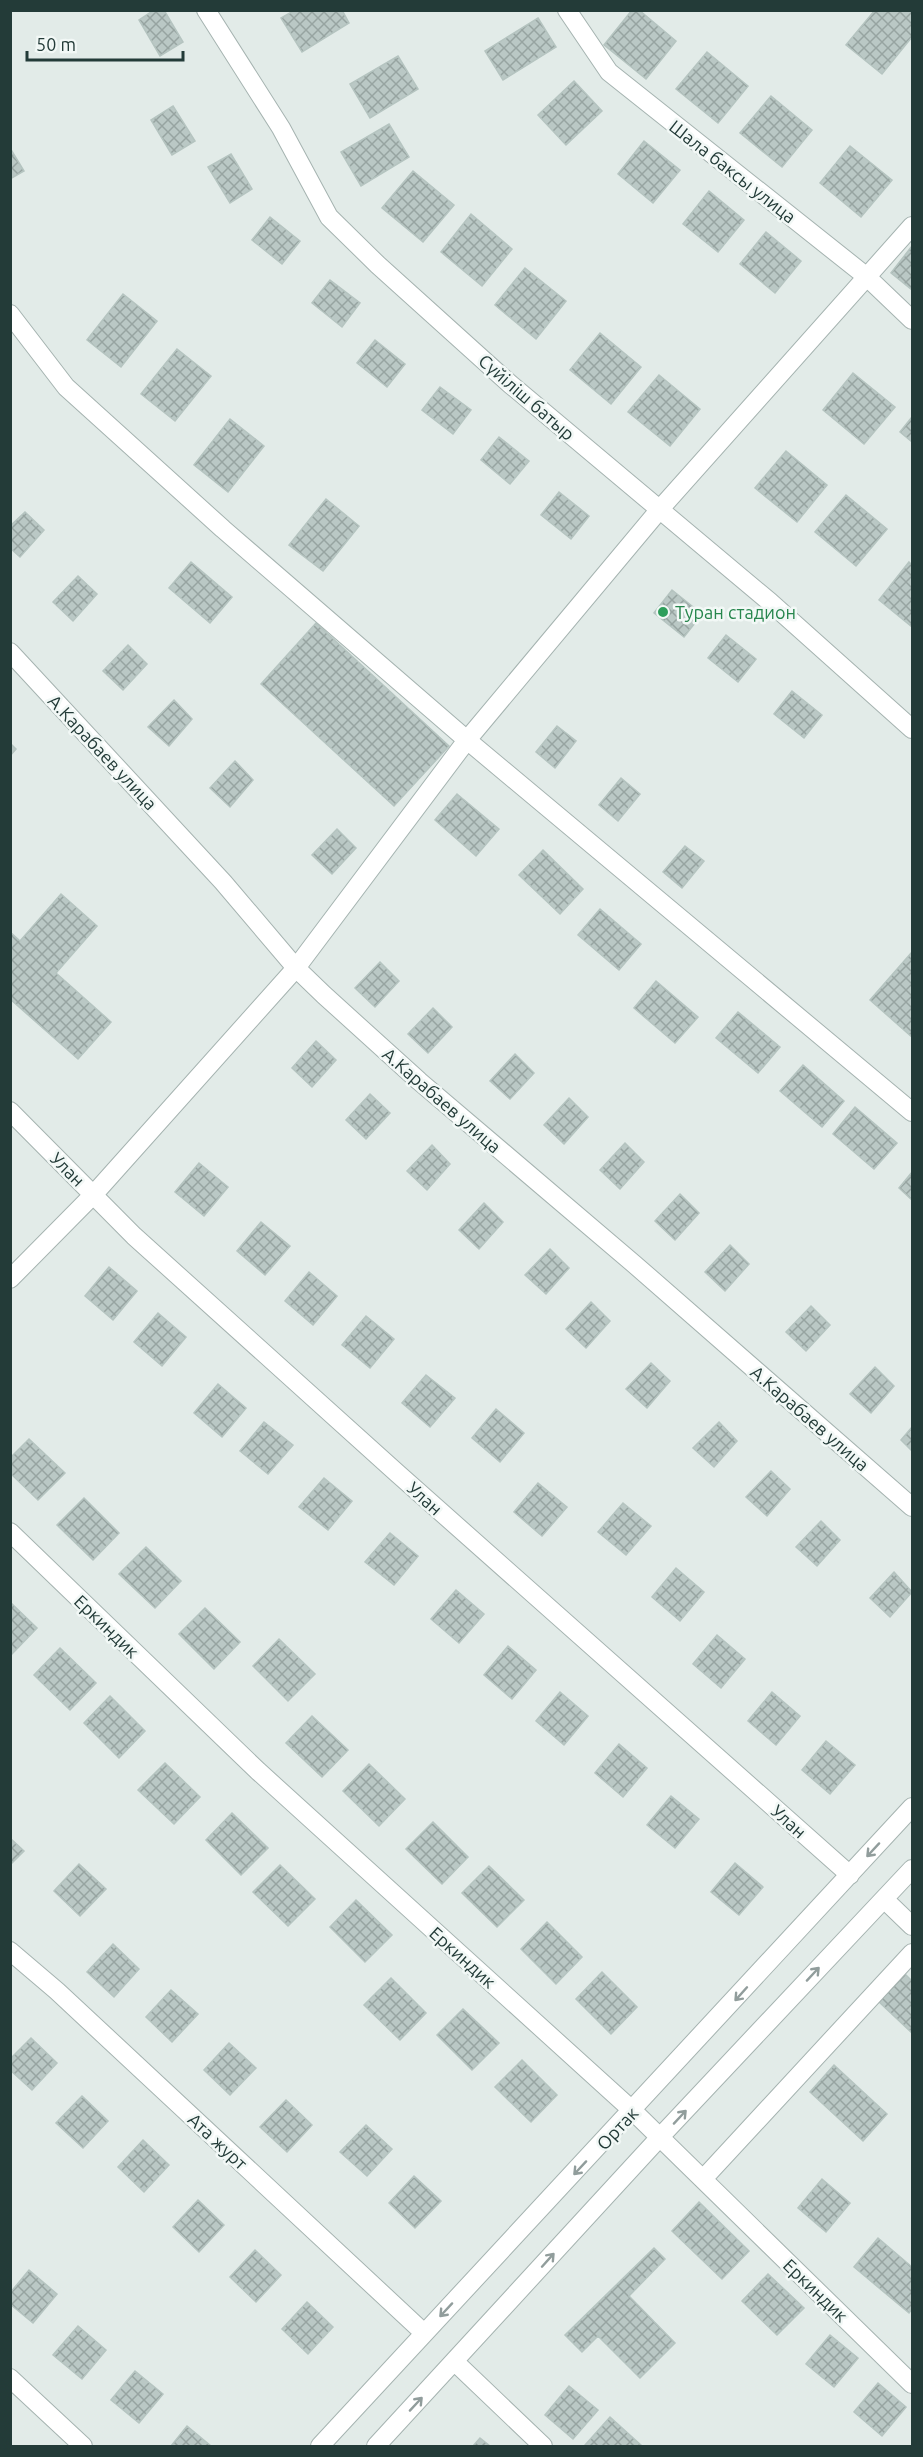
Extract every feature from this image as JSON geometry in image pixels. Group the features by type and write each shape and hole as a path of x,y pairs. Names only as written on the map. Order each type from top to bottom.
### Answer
{"street":[{"name":"Сүйіліш батыр","path":"206,10 280,128 329,217 378,265 510,384 779,610 912,729"},
{"name":"Шала баксы улица","path":"567,10 609,72 867,277 912,320"},
{"path":"10,1279 94,1194 296,968 467,740 660,509 912,226"},
{"path":"10,314 66,387 223,529 467,740 912,1112"},
{"name":"А.Карабаев улица","path":"10,652 223,882 296,968 419,1081 634,1263 912,1508"},
{"name":"Улан","path":"10,1111 134,1236 849,1875"},
{"name":"Еркиндик","path":"10,1532 258,1771 633,2111 912,2384"},
{"name":"Ортак","path":"320,2446 633,2111 912,1807"},
{"path":"376,2446 912,1869"},
{"path":"884,1899 912,1926"},
{"name":"Ата журт","path":"10,1951 75,2007 424,2333"},
{"path":"703,2179 912,1953"},
{"path":"455,2362 543,2446"},
{"path":"10,2378 83,2446"}],"building":[{"path":"154,10 164,10 183,42 160,56 139,20"},
{"path":"295,10 342,10 349,23 302,52 281,18"},
{"path":"632,10 639,10 676,41 646,79 604,45"},
{"path":"875,10 912,10 912,37 882,74 846,45"},
{"path":"538,18 556,47 503,80 485,51"},
{"path":"707,52 748,86 718,123 676,89"},
{"path":"398,56 418,89 370,118 350,84"},
{"path":"574,81 602,111 566,145 538,115"},
{"path":"771,96 812,130 782,167 740,133"},
{"path":"173,106 195,141 172,155 151,120"},
{"path":"389,124 409,157 361,186 341,152"},
{"path":"644,141 680,170 653,203 618,174"},
{"path":"850,146 892,180 861,217 820,183"},
{"path":"10,148 24,171 10,179"},
{"path":"231,154 252,189 230,203 208,167"},
{"path":"413,171 454,205 423,242 382,208"},
{"path":"709,191 744,220 718,252 683,224"},
{"path":"471,214 512,249 482,286 441,252"},
{"path":"270,217 300,241 282,264 252,240"},
{"path":"766,232 801,261 775,293 740,264"},
{"path":"912,246 912,290 891,273"},
{"path":"525,268 566,301 536,339 495,305"},
{"path":"330,280 360,303 342,327 312,303"},
{"path":"123,294 157,321 121,367 87,340"},
{"path":"600,333 641,367 611,404 570,370"},
{"path":"375,340 405,364 387,387 357,363"},
{"path":"177,349 211,376 175,421 141,394"},
{"path":"853,373 895,407 864,444 823,410"},
{"path":"659,375 700,409 670,446 628,412"},
{"path":"440,387 471,410 453,434 422,410"},
{"path":"912,417 912,442 900,432"},
{"path":"230,419 264,446 228,492 194,465"},
{"path":"499,437 529,461 510,484 481,460"},
{"path":"786,451 827,485 797,522 755,488"},
{"path":"559,492 589,516 571,539 541,515"},
{"path":"846,495 887,529 856,566 815,532"},
{"path":"326,499 359,526 323,571 289,545"},
{"path":"25,512 44,530 20,557 10,548 10,526"},
{"path":"191,562 232,597 210,623 169,588"},
{"path":"909,562 912,565 912,627 879,600"},
{"path":"78,576 97,594 73,621 53,602"},
{"path":"672,590 702,614 684,637 654,613"},
{"path":"316,623 449,746 394,806 261,684"},
{"path":"726,635 756,659 738,682 708,658"},
{"path":"128,645 147,664 123,690 103,671"},
{"path":"792,691 822,715 804,738 774,714"},
{"path":"174,700 192,719 169,746 148,727"},
{"path":"557,726 576,741 555,768 536,752"},
{"path":"10,743 16,749 10,756"},
{"path":"235,761 253,780 230,807 210,788"},
{"path":"621,778 640,794 618,821 599,805"},
{"path":"457,794 499,829 476,856 435,820"},
{"path":"337,829 356,848 332,874 312,855"},
{"path":"685,846 704,861 682,888 663,872"},
{"path":"543,850 583,889 560,914 519,875"},
{"path":"61,894 97,926 56,973 111,1022 78,1059 10,999 10,932 20,941"},
{"path":"600,909 641,944 619,970 578,935"},
{"path":"912,952 912,1037 870,1000"},
{"path":"380,962 399,981 375,1007 355,988"},
{"path":"656,981 698,1017 675,1043 634,1008"},
{"path":"433,1008 452,1027 428,1053 408,1034"},
{"path":"738,1012 780,1047 758,1073 716,1038"},
{"path":"316,1041 336,1060 312,1087 292,1068"},
{"path":"515,1054 534,1073 510,1099 490,1081"},
{"path":"803,1065 844,1101 822,1127 780,1091"},
{"path":"370,1094 390,1113 366,1139 346,1120"},
{"path":"569,1098 588,1117 564,1144 544,1125"},
{"path":"855,1107 897,1143 874,1169 833,1134"},
{"path":"625,1143 644,1162 620,1189 600,1170"},
{"path":"432,1145 450,1164 427,1190 407,1171"},
{"path":"199,1163 228,1187 204,1216 175,1192"},
{"path":"912,1172 912,1200 899,1188"},
{"path":"680,1194 699,1213 675,1240 655,1221"},
{"path":"484,1203 503,1222 479,1249 459,1230"},
{"path":"261,1222 290,1246 265,1275 237,1251"},
{"path":"730,1245 749,1264 725,1291 705,1272"},
{"path":"550,1249 569,1268 546,1294 525,1275"},
{"path":"109,1267 137,1291 113,1320 85,1296"},
{"path":"309,1272 337,1296 313,1325 285,1301"},
{"path":"591,1302 610,1321 586,1348 566,1329"},
{"path":"811,1306 830,1325 806,1351 786,1332"},
{"path":"158,1313 186,1337 162,1366 134,1342"},
{"path":"366,1316 394,1339 370,1368 342,1345"},
{"path":"651,1363 670,1381 647,1408 626,1389"},
{"path":"875,1367 894,1386 871,1413 850,1394"},
{"path":"426,1375 455,1398 430,1427 402,1403"},
{"path":"218,1384 246,1408 222,1437 194,1413"},
{"path":"496,1409 524,1433 500,1462 472,1438"},
{"path":"264,1422 293,1445 268,1474 240,1451"},
{"path":"719,1422 737,1441 714,1467 693,1448"},
{"path":"912,1427 912,1451 901,1440"},
{"path":"29,1439 65,1473 38,1500 10,1473 10,1458"},
{"path":"771,1471 790,1489 767,1516 746,1497"},
{"path":"324,1478 352,1501 328,1530 299,1507"},
{"path":"538,1483 567,1507 542,1536 514,1512"},
{"path":"84,1498 119,1533 93,1560 57,1525"},
{"path":"623,1503 651,1526 626,1555 598,1532"},
{"path":"821,1521 840,1540 817,1566 796,1547"},
{"path":"390,1533 418,1556 394,1585 365,1562"},
{"path":"146,1547 181,1581 155,1608 119,1574"},
{"path":"676,1568 704,1592 680,1621 652,1597"},
{"path":"894,1572 912,1592 890,1617 870,1598"},
{"path":"456,1590 484,1614 459,1643 431,1619"},
{"path":"10,1602 37,1628 11,1655 10,1655"},
{"path":"205,1608 240,1642 214,1669 179,1634"},
{"path":"717,1635 745,1659 721,1688 693,1664"},
{"path":"279,1639 315,1674 288,1701 253,1666"},
{"path":"508,1646 536,1670 512,1699 484,1675"},
{"path":"60,1648 96,1683 70,1710 34,1675"},
{"path":"560,1692 588,1716 564,1745 536,1721"},
{"path":"772,1692 800,1716 776,1745 748,1721"},
{"path":"110,1696 145,1731 119,1758 84,1723"},
{"path":"312,1716 348,1750 322,1777 286,1743"},
{"path":"826,1741 855,1765 830,1794 802,1770"},
{"path":"619,1744 647,1768 623,1797 595,1773"},
{"path":"165,1763 200,1797 174,1824 138,1790"},
{"path":"369,1764 405,1799 379,1826 343,1791"},
{"path":"671,1796 699,1819 675,1848 647,1825"},
{"path":"232,1813 268,1848 241,1875 206,1840"},
{"path":"433,1822 468,1857 442,1884 406,1849"},
{"path":"10,1838 24,1851 10,1865"},
{"path":"735,1863 763,1887 739,1915 711,1892"},
{"path":"79,1864 106,1889 80,1916 54,1891"},
{"path":"280,1865 315,1899 288,1926 253,1892"},
{"path":"489,1866 524,1900 497,1927 462,1893"},
{"path":"356,1900 392,1935 365,1962 330,1927"},
{"path":"547,1922 582,1957 556,1984 521,1949"},
{"path":"113,1944 139,1969 114,1997 87,1972"},
{"path":"602,1972 637,2007 611,2034 576,1999"},
{"path":"904,1973 912,1981 912,2033 878,2001"},
{"path":"391,1978 426,2013 400,2040 364,2005"},
{"path":"171,1990 198,2014 172,2042 146,2017"},
{"path":"463,2009 499,2043 472,2070 437,2035"},
{"path":"31,2038 57,2063 32,2090 10,2070 10,2059"},
{"path":"229,2043 256,2068 230,2095 204,2070"},
{"path":"522,2060 557,2095 531,2122 495,2087"},
{"path":"834,2065 887,2114 863,2141 810,2092"},
{"path":"82,2096 108,2121 83,2148 56,2123"},
{"path":"286,2100 312,2125 287,2152 260,2127"},
{"path":"366,2125 392,2149 367,2176 340,2152"},
{"path":"143,2140 169,2165 144,2192 118,2167"},
{"path":"414,2176 441,2201 415,2228 389,2203"},
{"path":"822,2179 850,2203 826,2232 798,2208"},
{"path":"198,2200 224,2225 199,2252 173,2227"},
{"path":"699,2202 749,2251 722,2279 672,2231"},
{"path":"878,2238 912,2267 912,2309 909,2313 854,2267"},
{"path":"654,2248 665,2259 629,2296 675,2343 640,2378 598,2336 582,2352 565,2335"},
{"path":"255,2250 281,2275 256,2302 230,2277"},
{"path":"29,2270 57,2294 33,2323 10,2304 10,2293"},
{"path":"768,2274 804,2308 777,2335 742,2301"},
{"path":"307,2302 333,2327 308,2354 282,2329"},
{"path":"78,2326 106,2350 82,2379 53,2355"},
{"path":"830,2335 858,2358 834,2387 806,2364"},
{"path":"135,2371 163,2394 139,2423 111,2400"},
{"path":"878,2383 906,2407 882,2436 854,2412"},
{"path":"569,2386 598,2410 573,2439 545,2415"},
{"path":"610,2417 642,2446 585,2445"},
{"path":"187,2426 211,2446 171,2446"},
{"path":"480,2438 490,2446 473,2446"}],"place":[{"name":"Туран стадион","path":"663,612"}]}
